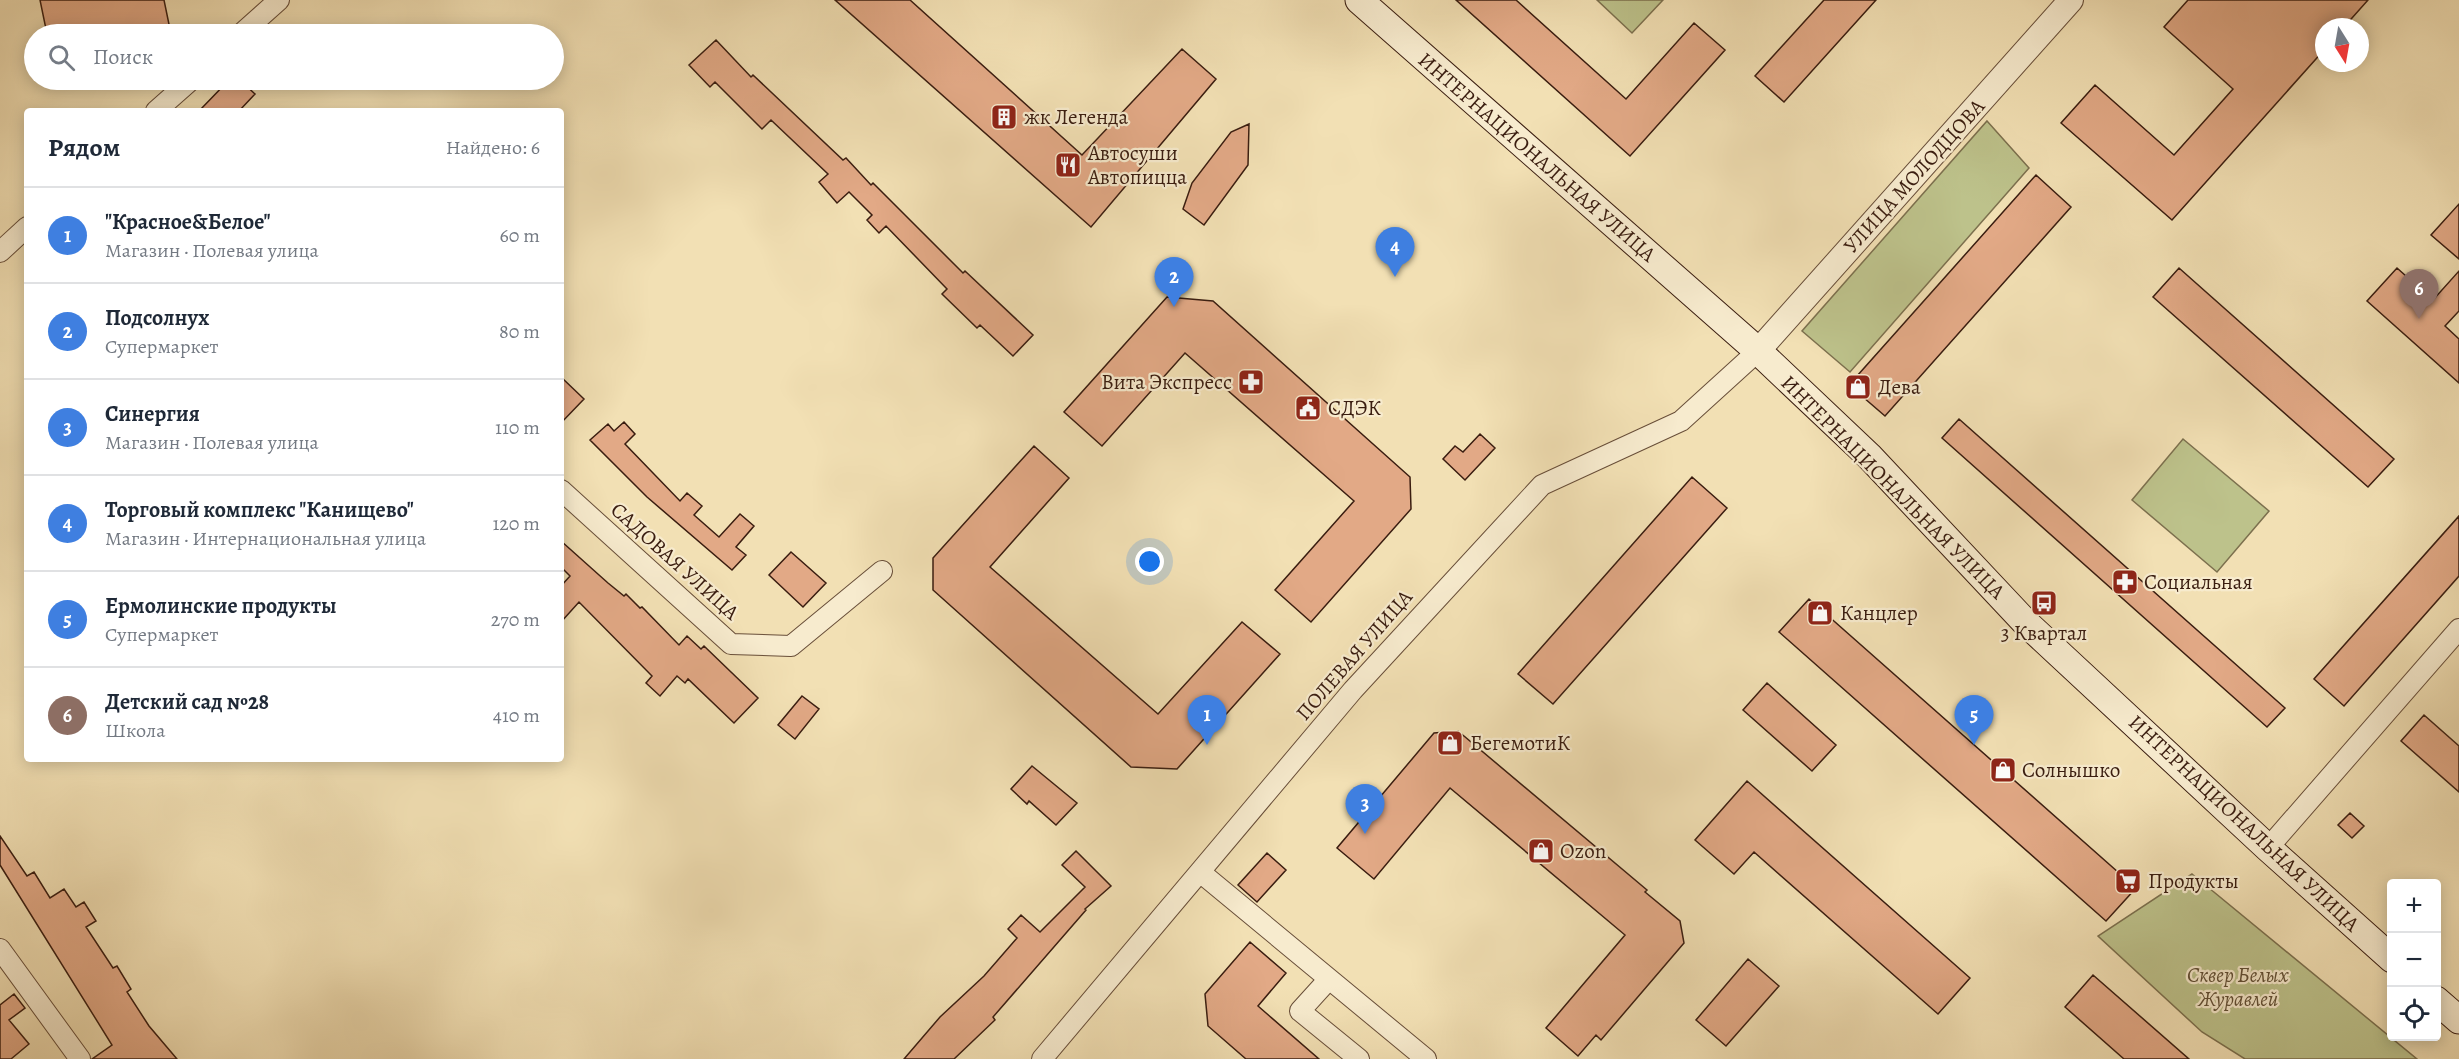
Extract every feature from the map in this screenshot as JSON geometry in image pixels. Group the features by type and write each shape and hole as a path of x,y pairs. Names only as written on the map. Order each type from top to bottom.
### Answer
{"main road":[{"name":"ИНТЕРНАЦИОНАЛЬНАЯ УЛИЦА","path":"1359,0 1758,351 1869,456 2025,622 2387,955"},
{"path":"2441,1004 2459,1020"}],"street":[{"path":"252,24 279,0"},
{"name":"УЛИЦА МОЛОДЦОВА","path":"1758,351 2071,0"},
{"path":"159,108 180,90"},
{"path":"0,252 24,230"},
{"name":"ПОЛЕВАЯ УЛИЦА","path":"1042,1059 1353,690 1542,484 1681,421 1758,351"},
{"name":"САДОВАЯ УЛИЦА","path":"564,493 731,644 790,646 882,571"},
{"path":"2268,848 2459,630"},
{"path":"1200,872 1426,1059"},
{"path":"0,949 80,1059"},
{"path":"1329,979 1300,1011 1359,1059"}],"green space":[{"path":"1597,0 1663,0 1632,33"},
{"path":"1987,121 2029,168 1850,372 1802,331"},
{"path":"2183,439 2269,511 2217,572 2132,500"},
{"name":"Сквер Белых Журавлей","path":"2192,874 2387,1034 2387,1041 2395,1041 2417,1059 2245,1059 2202,1032 2098,936"}],"building":[{"path":"40,0 164,0 169,24 45,24"},
{"name":"жк Легенда","path":"835,0 910,0 1082,155 1182,49 1216,79 1091,227"},
{"path":"1456,0 1516,0 1626,99 1694,23 1725,50 1630,156"},
{"path":"1824,0 1876,0 1784,102 1755,76"},
{"path":"2188,0 2368,0 2352,18 2315,18 2315,60 2172,220 2061,123 2095,85 2174,155 2233,89 2164,27"},
{"path":"716,40 751,77 753,75 843,160 846,158 963,273 965,271 1033,335 1013,356 980,325 977,328 942,294 947,289 886,226 879,233 867,220 872,215 849,192 837,203 819,182 828,174 771,120 762,129 715,82 710,87 689,65"},
{"path":"219,90 251,90 255,94 242,108 202,108"},
{"path":"1249,124 1248,165 1204,225 1183,209 1192,183 1231,132"},
{"path":"2036,175 2071,207 1885,416 1849,385"},
{"path":"2459,204 2459,259 2431,235"},
{"path":"2179,268 2394,459 2368,487 2153,297"},
{"path":"2397,268 2433,300 2459,271 2459,311 2445,326 2459,339 2459,383 2367,301"},
{"path":"1167,297 1213,301 1410,477 1411,509 1311,622 1275,590 1354,501 1185,353 1102,446 1064,412"},
{"path":"564,380 584,399 564,420"},
{"path":"1959,419 2285,708 2267,727 1942,438"},
{"path":"624,422 635,434 625,444 680,501 687,493 702,506 694,515 719,537 740,514 754,526 736,547 746,555 732,570 647,497 590,440 608,424 614,431"},
{"path":"1480,434 1495,448 1465,480 1443,459 1455,446 1463,452"},
{"path":"1034,446 1069,478 990,567 1158,714 1242,622 1280,654 1177,769 1131,767 933,590 933,558"},
{"path":"1692,477 1727,508 1553,704 1518,674"},
{"path":"2459,516 2459,576 2344,706 2314,679"},
{"path":"564,544 624,596 626,594 640,608 642,607 679,645 687,636 701,649 704,646 758,698 734,723 688,679 685,683 677,676 660,696 646,683 652,676 579,602 564,619 564,583 570,576 564,570"},
{"path":"791,552 826,583 803,607 769,575"},
{"path":"1809,599 2136,888 2106,921 1779,632"},
{"path":"1767,683 1836,745 1812,771 1743,710"},
{"path":"802,696 819,709 795,739 778,725"},
{"path":"2424,715 2459,746 2459,792 2401,741"},
{"path":"1458,731 1647,890 1645,892 1680,921 1684,943 1601,1040 1596,1035 1578,1056 1546,1028 1625,935 1450,788 1374,879 1337,848 1434,733"},
{"path":"1032,766 1077,803 1056,825 1029,801 1027,804 1011,789"},
{"path":"1747,781 1970,978 1938,1014 1754,852 1734,874 1695,840"},
{"path":"2350,813 2364,826 2352,838 2338,825"},
{"path":"0,836 27,876 34,872 50,898 64,889 76,907 84,902 96,921 86,927 113,968 117,966 131,989 127,992 149,1026 177,1059 92,1059 112,1045 0,865"},
{"path":"1076,851 1111,886 1085,909 993,1017 995,1020 954,1059 904,1059 940,1017 984,976 1017,938 1008,929 1021,915 1040,932 1085,887 1062,865"},
{"path":"1267,853 1286,870 1257,902 1238,885"},
{"path":"1250,942 1286,973 1258,1006 1319,1059 1246,1059 1208,1026 1205,994"},
{"path":"1748,959 1779,986 1726,1046 1696,1020"},
{"path":"2093,975 2189,1059 2124,1059 2065,1007"},
{"path":"14,994 25,1008 9,1020 29,1044 11,1059 0,1059 0,1005"}],"place":[{"name":"жк Легенда","path":"1004,117"},
{"name":"Автосуши Автопицца","path":"1068,165"},
{"name":"Торговый комплекс \"Канищево\"","path":"1395,277"},
{"name":"Подсолнух","path":"1174,307"},
{"name":"Детский сад №28","path":"2419,319"},
{"name":"Вита Экспресс","path":"1251,382"},
{"name":"Дева","path":"1858,387"},
{"name":"СДЭК","path":"1308,408"},
{"name":"Социальная","path":"2125,582"},
{"name":"3 Квартал","path":"2044,603"},
{"name":"Канцлер","path":"1820,613"},
{"name":"БегемотиК","path":"1450,743"},
{"name":"\"Красное&Белое\"","path":"1207,745"},
{"name":"Ермолинские продукты","path":"1974,745"},
{"name":"Солнышко","path":"2003,770"},
{"name":"Синергия","path":"1365,834"},
{"name":"Ozon","path":"1541,851"},
{"name":"Продукты","path":"2128,881"}]}
